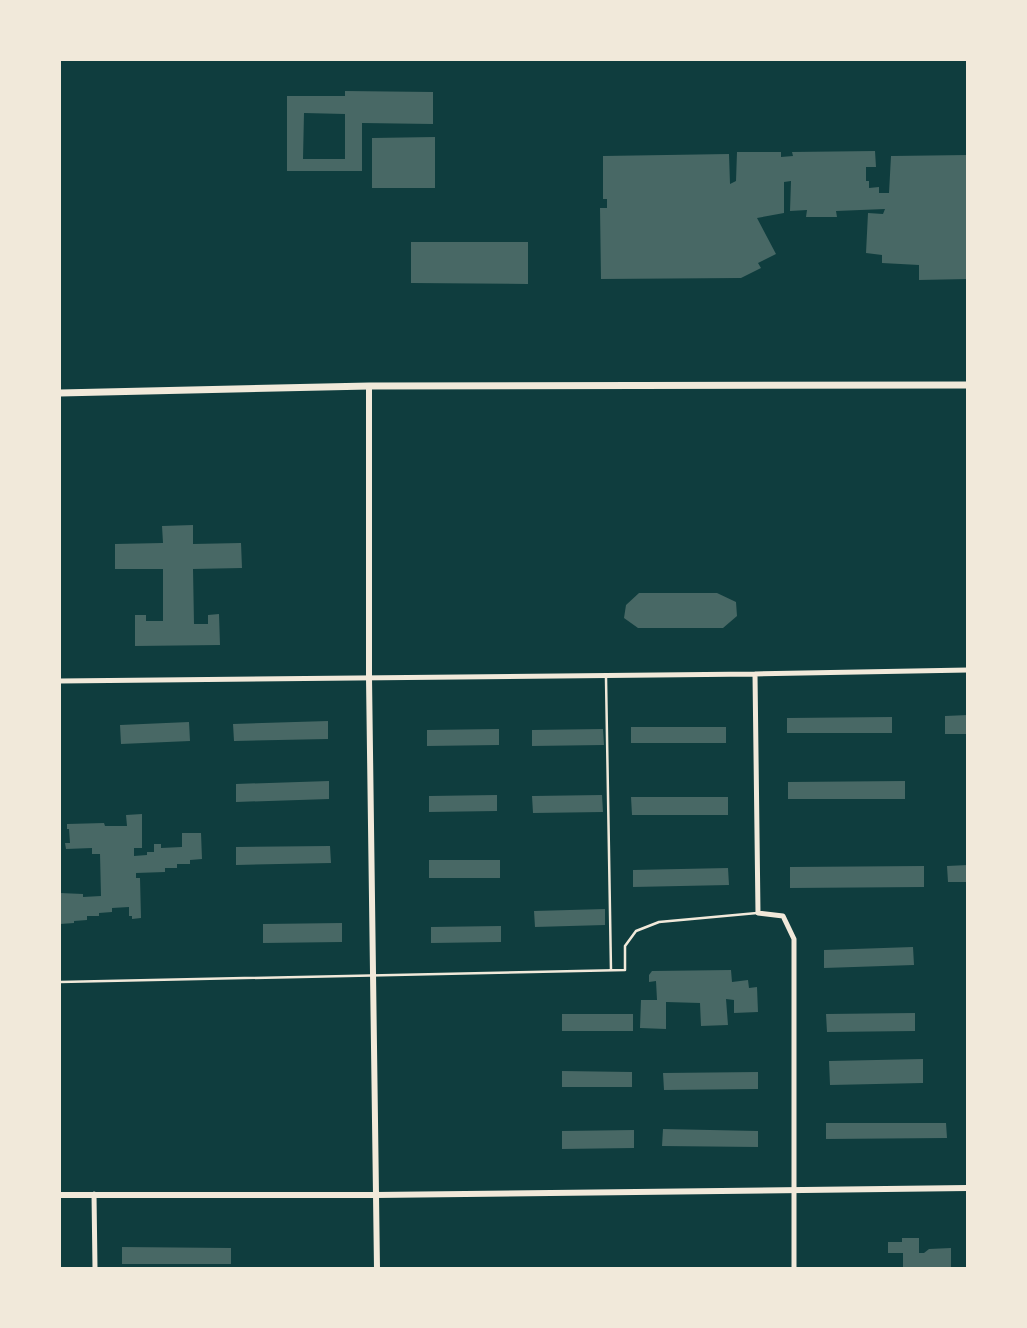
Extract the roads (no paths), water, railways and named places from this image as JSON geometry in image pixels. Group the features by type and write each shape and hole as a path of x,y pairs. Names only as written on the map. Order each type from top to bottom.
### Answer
{"main road":[{"path":"60,393 369,386 968,385"}],"street":[{"path":"369,386 369,678 377,1269"},
{"path":"60,681 968,670"},
{"path":"755,674 758,913 783,916 794,939 794,1269"},
{"path":"60,1195 376,1195 968,1188"},
{"path":"94,1195 95,1269"}],"lane":[{"path":"606,674 611,970"},
{"path":"60,982 625,970 625,946 636,931 659,922 758,913"}]}
